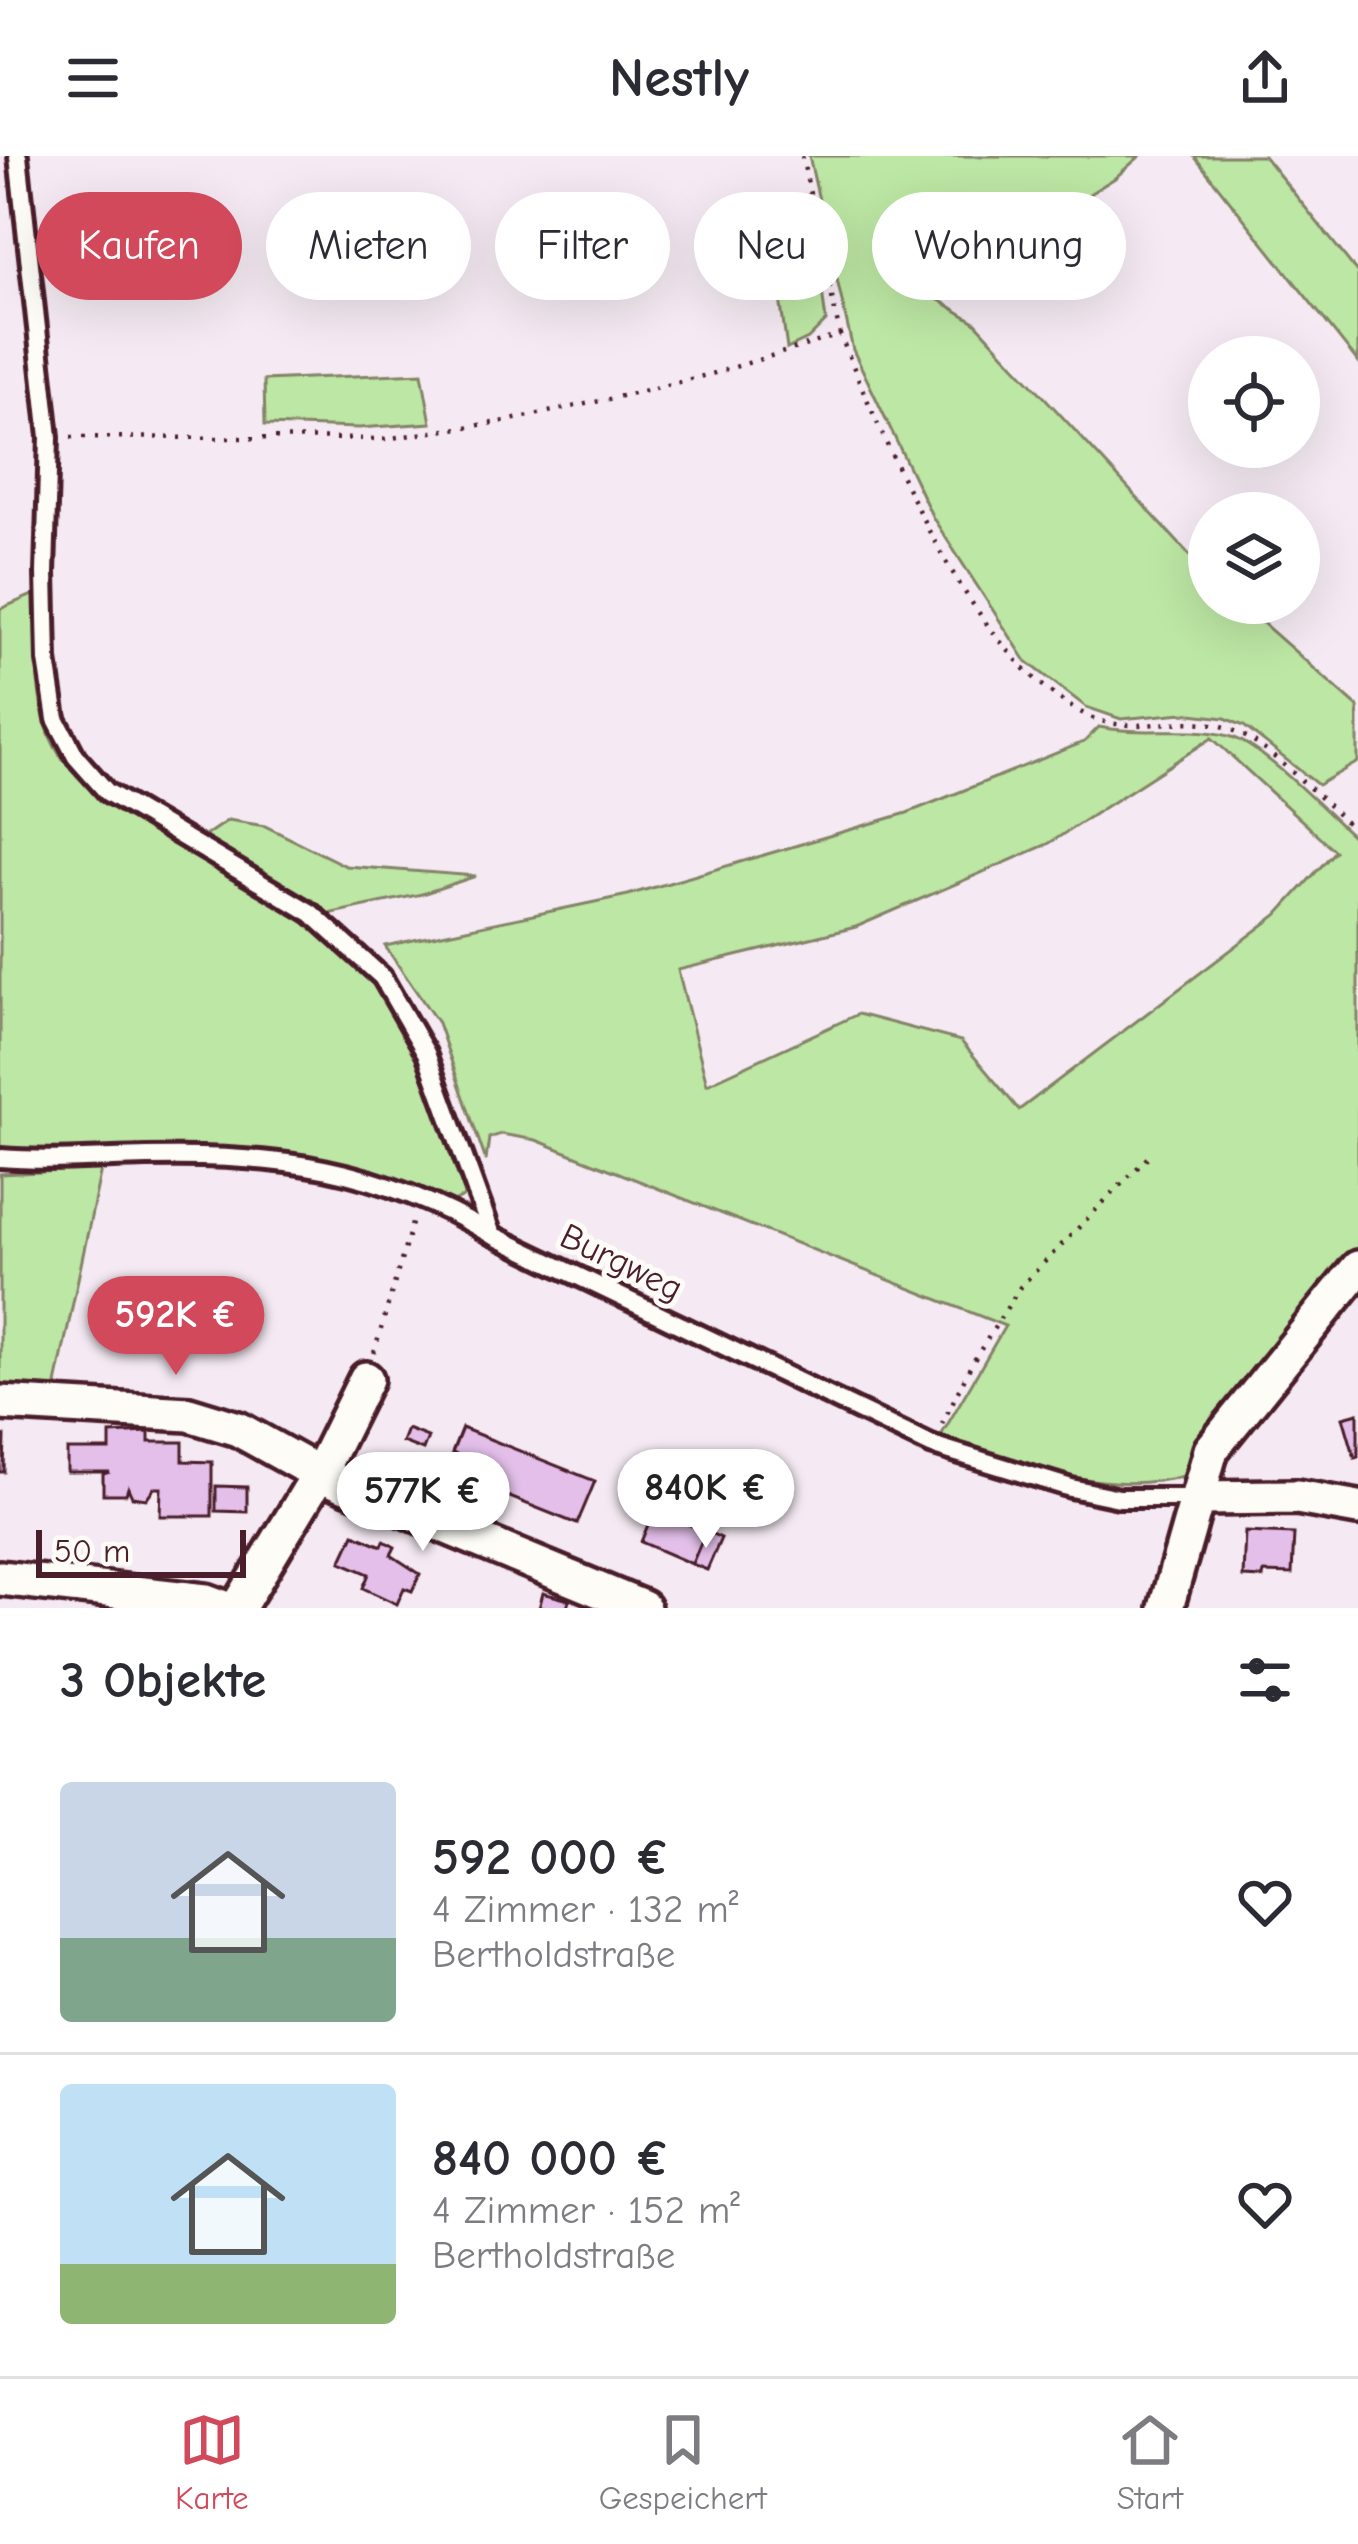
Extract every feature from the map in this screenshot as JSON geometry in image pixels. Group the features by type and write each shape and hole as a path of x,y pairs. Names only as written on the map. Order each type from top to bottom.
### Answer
{"street":[{"path":"1166,1608 1211,1450 1358,1268"},
{"path":"238,1608 319,1474 366,1378"},
{"path":"0,1403 189,1414 238,1429 319,1474 643,1608"},
{"path":"1200,1498 1297,1497 1358,1508"},
{"path":"0,1578 206,1601 225,1608"}],"lane":[{"path":"18,156 50,437 45,573 47,660 56,719 76,757 107,792 310,913 382,977 426,1053 492,1234"},
{"name":"Burgweg","path":"0,1158 50,1162 246,1158 326,1167 376,1179 931,1445 1118,1498 1200,1498"}],"path":[{"path":"802,156 840,335 927,528 1022,668 1086,715 1116,724 1169,721 1224,726 1252,740 1358,834"},
{"path":"50,437 385,439 609,399 840,335"},
{"path":"931,1445 970,1366 1020,1287 1151,1154"},
{"path":"366,1378 422,1198"}],"green space":[{"path":"809,156 1140,156 1093,192 872,192 872,300 939,300 975,322 1188,553 1188,624 1264,624 1358,707 1358,762 1318,785 1244,726 1225,718 1183,713 1121,719 1086,707 1026,661 933,518 853,350 842,300 848,300 848,192 817,192"},
{"path":"1194,156 1264,156 1358,273 1358,362"},
{"path":"780,300 823,300 826,321 808,339 787,349"},
{"path":"422,373 431,423 359,428 265,425 264,380"},
{"path":"37,593 39,692 48,730 63,760 106,800 287,911 364,970 413,1045 470,1193 454,1202 353,1167 249,1152 0,1147 0,609"},
{"path":"1099,727 1229,736 1277,767 1358,841 1358,1263 1187,1475 1156,1481 1124,1483 1062,1475 939,1439 1005,1326 536,1140 501,1134 489,1138 486,1161 438,1023 385,946 628,895 907,813 1084,742","holes":["1212,738 1335,851 1277,915 1019,1110 961,1041 858,1014 707,1084 678,970 856,927 1048,844"]},
{"path":"228,820 265,826 346,866 476,876 422,894 328,914 199,840"},
{"path":"101,1169 55,1389 0,1392 0,1174"}],"building":[{"path":"1358,1413 1358,1457 1355,1458 1343,1417"},
{"path":"462,1428 595,1481 577,1524 470,1481 477,1463 452,1453"},
{"path":"407,1429 428,1437 423,1450 402,1442"},
{"path":"149,1432 149,1442 183,1442 183,1461 212,1462 212,1516 160,1516 161,1488 154,1488 146,1499 132,1497 128,1488 126,1494 103,1494 103,1474 110,1472 67,1472 67,1450 110,1450 110,1434"},
{"path":"0,1436 5,1436 4,1472 0,1472"},
{"path":"216,1486 247,1487 247,1512 216,1511"},
{"path":"654,1510 670,1516 673,1510 706,1531 692,1564 641,1542"},
{"path":"706,1531 721,1538 707,1570 692,1564"},
{"path":"1245,1532 1294,1534 1292,1574 1243,1577"},
{"path":"354,1534 395,1547 391,1555 420,1574 412,1591 404,1588 397,1604 363,1588 369,1574 341,1562"},
{"path":"543,1593 569,1600 567,1608 539,1608"}]}
